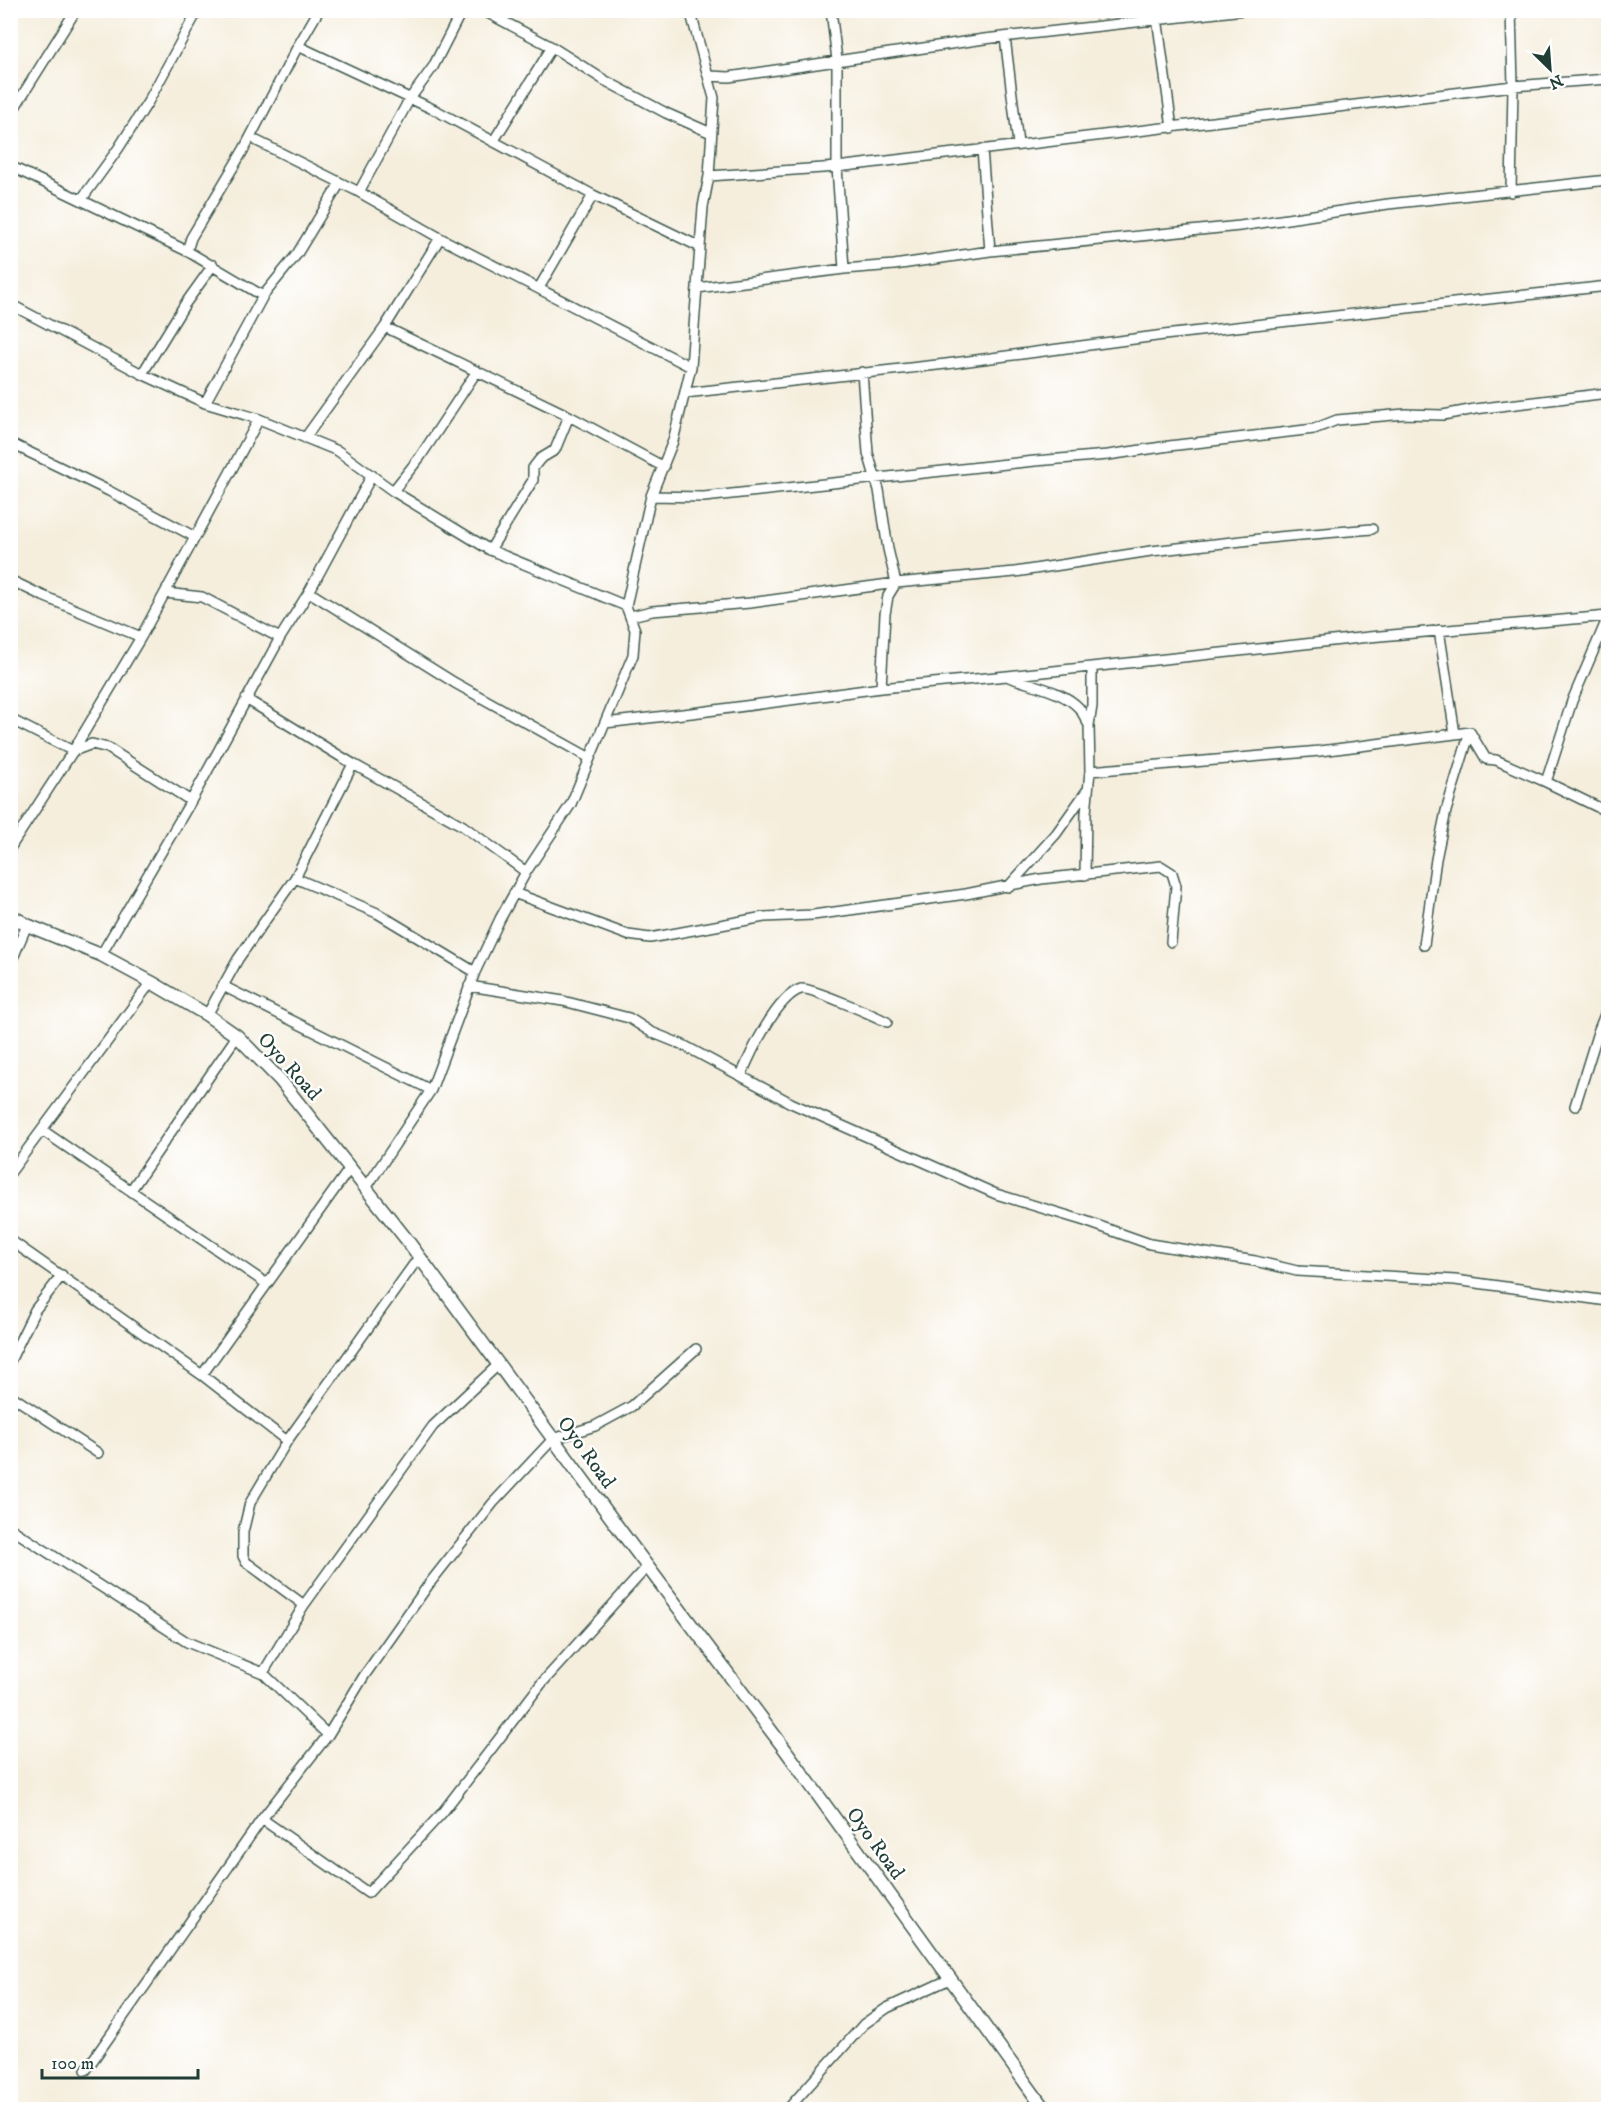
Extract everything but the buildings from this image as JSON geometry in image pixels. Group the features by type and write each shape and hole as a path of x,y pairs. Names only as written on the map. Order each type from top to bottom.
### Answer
{"street":[{"path":"10,115 76,10"},
{"path":"81,200 148,102 198,10"},
{"path":"187,251 191,238 244,149 319,10"},
{"path":"359,192 409,100 433,67 462,10"},
{"path":"482,10 552,47 604,80 666,113 711,133"},
{"path":"366,1188 431,1090 475,972 526,872 571,804 633,655 635,630 626,606 651,496 673,441 691,367 703,207 710,176 714,98 710,76 690,10"},
{"path":"831,10 837,60 837,167 844,270"},
{"path":"710,76 729,77 1157,15 1244,10"},
{"path":"1511,10 1514,86 1511,192"},
{"path":"1157,15 1172,128"},
{"path":"1005,37 1018,144"},
{"path":"298,46 409,100 437,111 593,195 700,247"},
{"path":"493,142 552,47"},
{"path":"710,176 837,167 1514,86 1608,79"},
{"path":"254,129 257,141 359,192 440,238 691,367"},
{"path":"244,149 257,141"},
{"path":"982,149 990,251"},
{"path":"10,166 187,251 263,296"},
{"path":"698,288 894,265 990,251 1240,226 1388,204 1608,180"},
{"path":"205,403 263,296 297,254 340,183"},
{"path":"539,288 593,195"},
{"path":"305,438 385,327 440,238"},
{"path":"142,374 185,304 213,266"},
{"path":"685,393 1608,286"},
{"path":"10,304 142,374 205,403 260,419 338,451 393,491 490,550 626,606"},
{"path":"385,327 569,416 664,466"},
{"path":"393,491 420,457 477,371"},
{"path":"862,372 866,435 874,478 879,490 896,584 888,596 886,630 882,643 881,688"},
{"path":"651,496 704,497 1108,455 1178,444 1314,429 1337,420 1405,414 1443,415 1608,393"},
{"path":"490,550 533,480 533,468 540,459 555,450 569,416"},
{"path":"10,849 73,751 141,637 260,419"},
{"path":"10,443 110,491 195,537"},
{"path":"101,955 191,801 279,638 309,592 372,475"},
{"path":"631,616 652,611 750,603 896,584 1015,572 1151,551 1372,529"},
{"path":"10,580 141,637"},
{"path":"309,592 455,683 590,758"},
{"path":"165,593 202,597 279,638"},
{"path":"605,723 881,688 1439,630 1608,617 1572,701 1546,782"},
{"path":"1439,630 1455,734"},
{"path":"1084,875 1090,771 1089,725 1092,706 1092,667"},
{"path":"1007,676 1048,689 1078,707 1089,725"},
{"path":"246,699 353,764 463,826 526,872"},
{"path":"10,719 73,751 92,744 108,748 191,801"},
{"path":"1470,732 1486,759 1496,760 1608,812"},
{"path":"1090,771 1320,751 1470,732"},
{"path":"1424,945 1436,859 1446,811 1470,732"},
{"path":"207,1015 238,959 295,878 353,764"},
{"path":"1008,887 1056,834 1088,789"},
{"path":"514,893 628,935 650,938 764,917 813,915 1008,887 1041,879 1161,866 1172,873 1176,886 1171,942"},
{"path":"295,878 377,914 475,972"},
{"name":"Oyo Road","path":"10,915 27,925 101,955 151,981 207,1015 237,1036 280,1080 419,1257 647,1567 777,1739 1045,2109"},
{"path":"10,965 27,925"},
{"path":"10,1173 151,981"},
{"path":"223,986 431,1090"},
{"path":"469,986 518,993 629,1018 651,1032 683,1045 791,1103 996,1194 1085,1221 1150,1244 1255,1261 1297,1271 1455,1280 1608,1301"},
{"path":"741,1076 766,1024 789,995 802,988 817,992 887,1022"},
{"path":"1575,1106 1608,1007"},
{"path":"1598,1032 1608,1033"},
{"path":"130,1190 237,1036"},
{"path":"42,1130 267,1284"},
{"path":"202,1375 350,1168"},
{"path":"10,1240 202,1375 287,1441"},
{"path":"304,1605 246,1562 243,1556 243,1532 250,1503 287,1441 419,1257"},
{"path":"10,1362 35,1310 62,1275"},
{"path":"86,2070 262,1819 328,1736 364,1676 429,1584 493,1503 553,1438 595,1426 632,1406 696,1349"},
{"path":"263,1673 304,1605 433,1426 498,1365"},
{"path":"10,1395 98,1454"},
{"path":"10,1528 187,1642 263,1673 328,1736"},
{"path":"262,1819 368,1893 442,1813 541,1684 647,1567"},
{"path":"787,2109 864,2024 887,2008 950,1978"}]}
